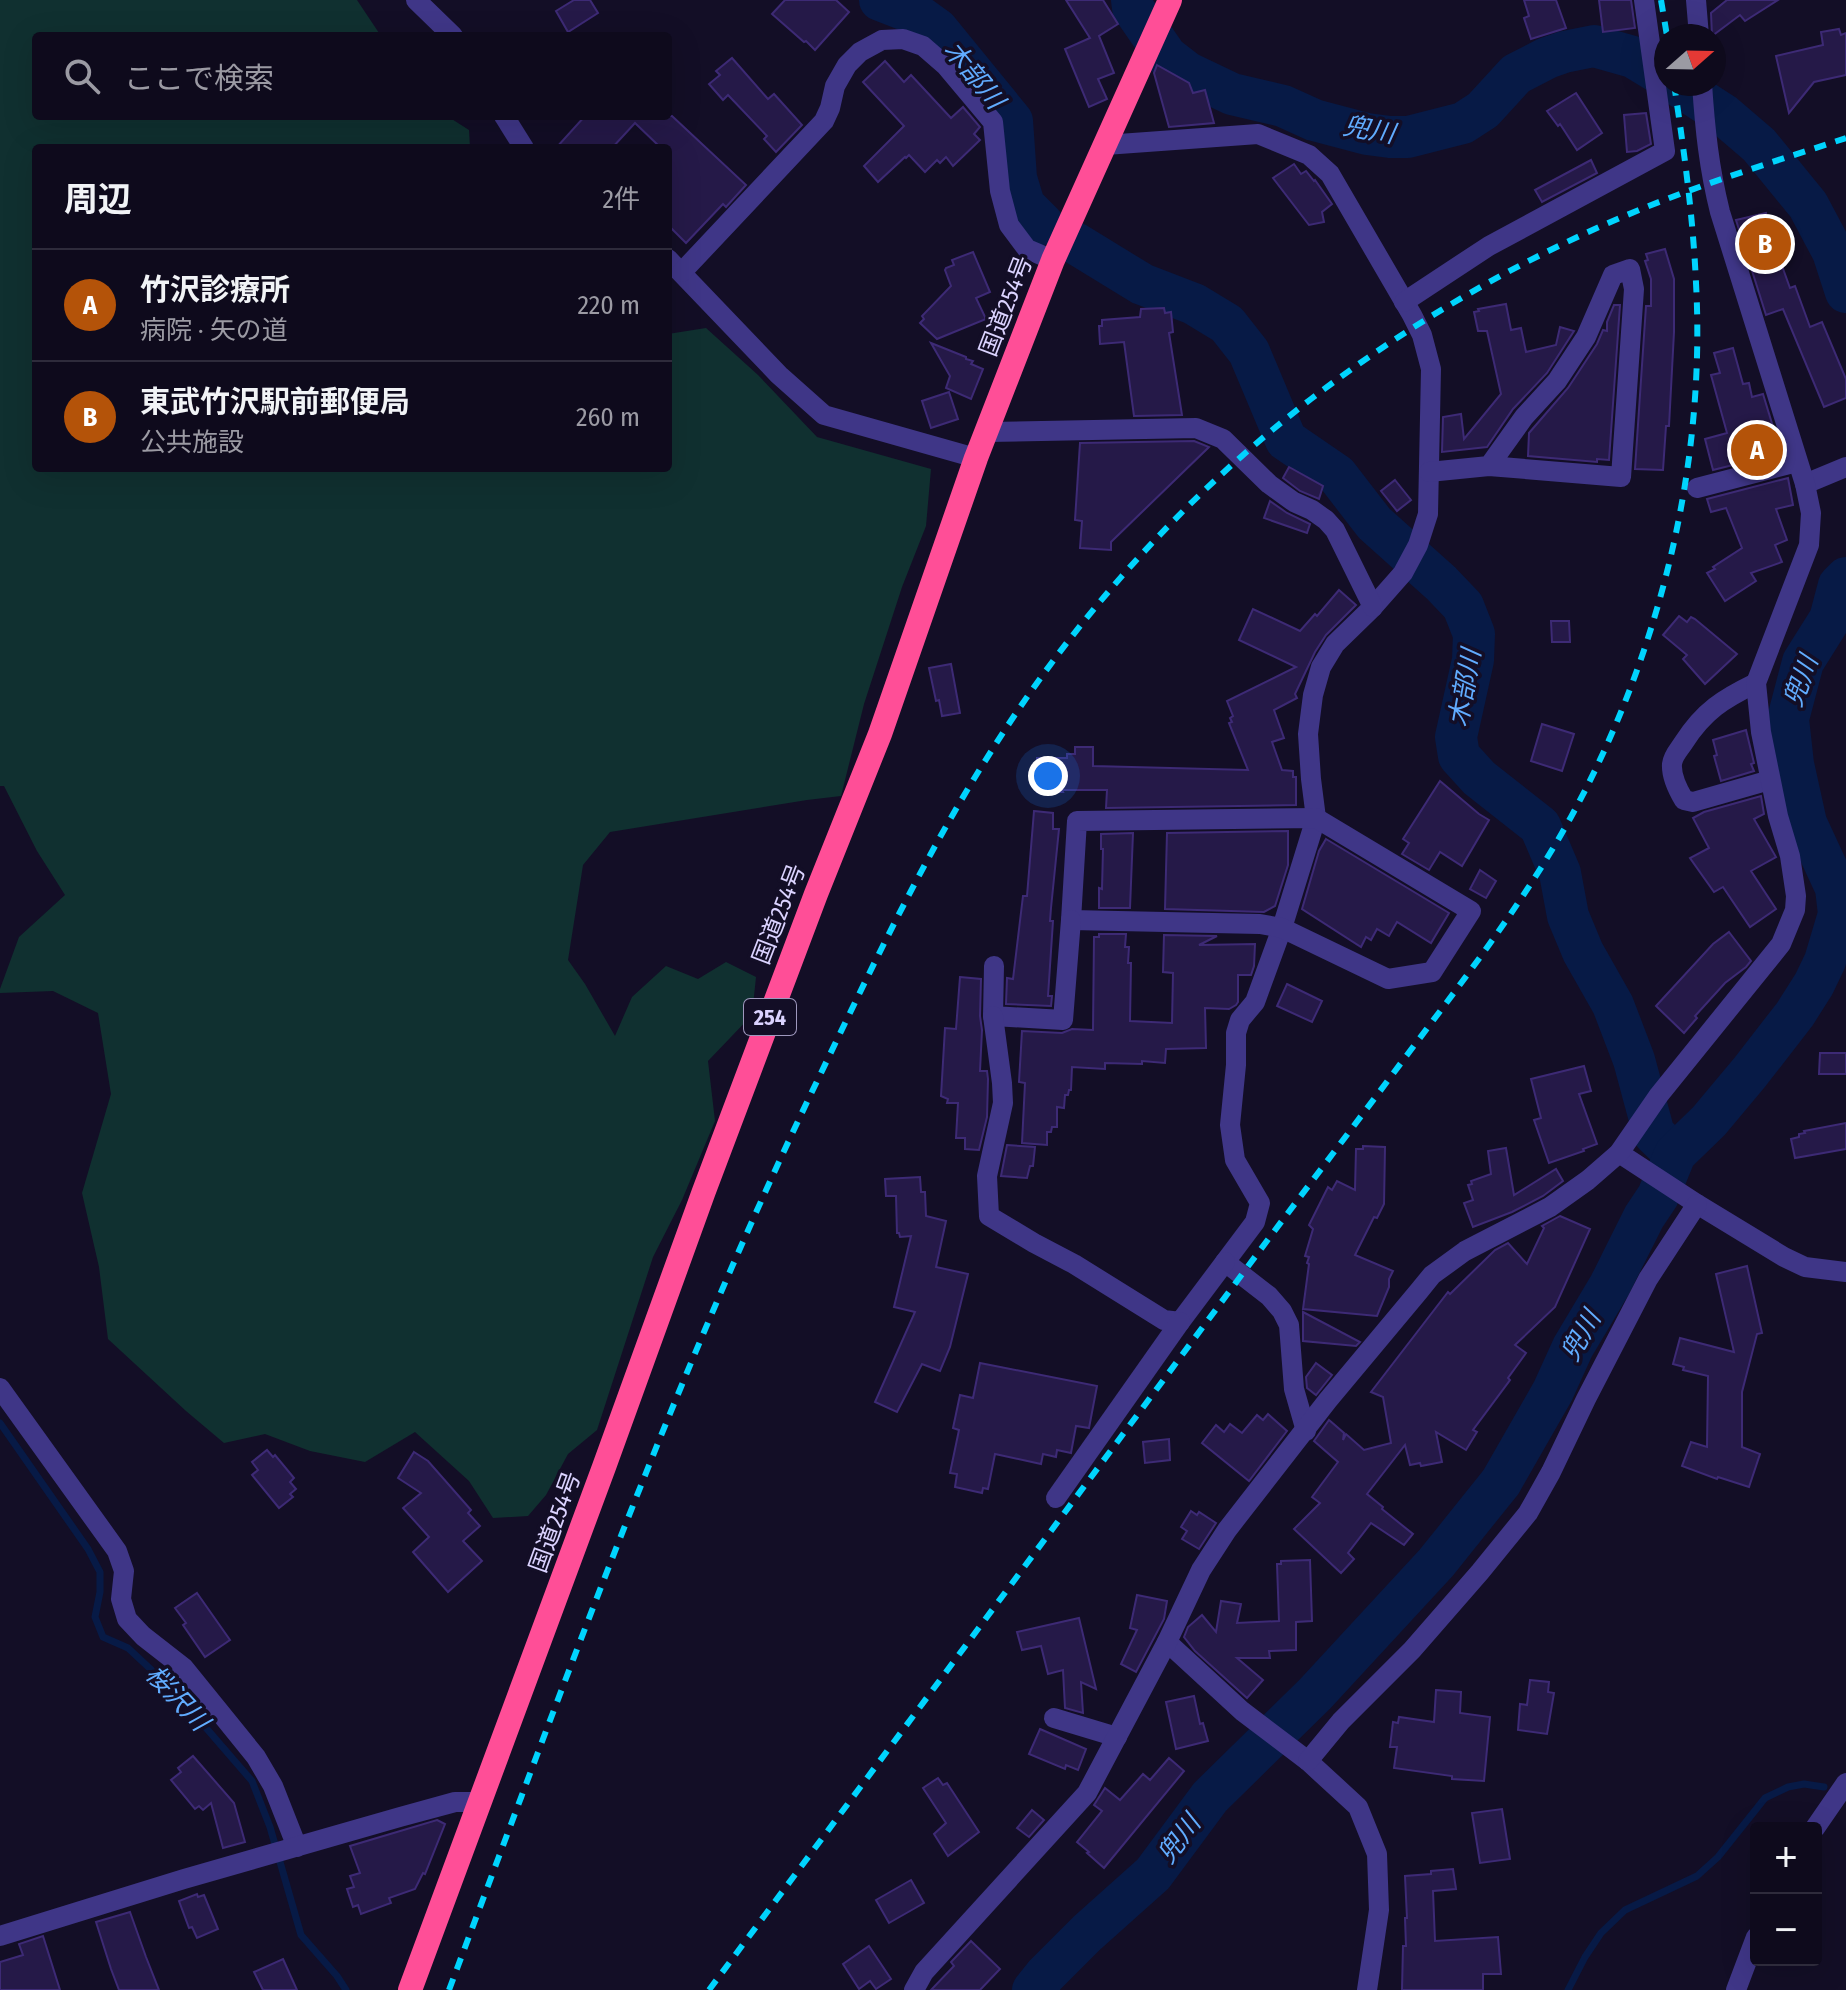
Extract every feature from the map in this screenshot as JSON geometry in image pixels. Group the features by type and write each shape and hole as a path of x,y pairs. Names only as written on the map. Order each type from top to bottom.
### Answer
{"highway":[{"name":"国道254号","path":"410,1990 704,1191 880,734 976,458 1053,260 1170,0"}],"street":[{"path":"416,0 449,32"},
{"path":"1404,302 1489,246 1665,151 1644,0"},
{"path":"1696,0 1698,24"},
{"path":"976,458 824,415 779,375 675,266 824,121 835,86 847,65 860,52 882,40 903,39 923,46 946,66 993,122 1000,191 1009,225 1027,249 1053,260"},
{"path":"914,1990 924,1972 1087,1793 1167,1642 1201,1570 1227,1530 1328,1400 1432,1275 1465,1251 1550,1207 1623,1156 1637,1124 1781,944 1790,926 1796,896 1790,856 1770,780 1756,683 1809,545 1811,513 1805,484 1720,212 1711,175 1703,96"},
{"path":"506,120 522,144"},
{"path":"1056,1498 1255,1222 1260,1203 1235,1160 1230,1125 1236,1033 1240,1020 1255,1002 1316,818 1308,734 1313,695 1321,667 1335,644 1403,573 1418,545 1428,514 1431,369 1422,335 1330,174 1309,155 1258,134 1105,145"},
{"path":"1429,472 1489,466 1621,477 1634,289 1630,269 1613,275 1586,337 1572,359 1489,466"},
{"path":"987,432 1196,428 1223,439 1269,484 1294,502 1312,510 1335,530 1373,607"},
{"path":"1697,488 1797,462"},
{"path":"1805,484 1846,467"},
{"path":"1756,683 1727,697 1696,724 1674,757 1672,769 1677,789 1684,800 1693,802 1770,780"},
{"path":"993,1016 1063,1020 1077,821 1316,818 1471,911 1432,972 1388,979 1282,928 1260,924 1071,920"},
{"path":"994,966 993,1016 1003,1103 987,1176 989,1216 1164,1320 1180,1322"},
{"path":"1623,1156 1784,1257 1805,1267 1846,1272"},
{"path":"1302,1756 1341,1721 1432,1628 1528,1513 1648,1279 1692,1201"},
{"path":"1225,1262 1269,1296 1289,1325 1294,1389 1306,1431"},
{"path":"0,1388 117,1551 124,1571 121,1599 127,1619 143,1636 184,1668 256,1757 273,1786 285,1851"},
{"path":"1167,1642 1242,1711 1302,1756 1358,1807 1377,1854 1379,1910 1367,1990"},
{"path":"1054,1718 1117,1737"},
{"path":"1821,1822 1839,1804 1846,1783"},
{"path":"0,1936 184,1879 455,1802 480,1802"},
{"path":"1736,1990 1750,1953"}],"green space":[{"path":"0,0 357,0 378,32 32,32 32,120 453,120 469,130 470,144 32,144 32,472 672,472 672,333 706,328 758,375 817,437 931,469 926,526 902,587 864,704 841,796 610,832 583,865 568,960 615,1036 632,997 666,966 698,979 726,962 756,977 752,1015 708,1061 715,1121 682,1200 653,1257 597,1430 568,1454 546,1495 528,1516 493,1518 469,1481 415,1432 365,1462 310,1451 265,1434 224,1443 108,1339 99,1267 82,1193 111,1094 98,1013 53,991 0,993 19,937 65,895 37,851 4,786 0,786"}],"building":[{"path":"574,0 590,0 598,13 568,32 556,11"},
{"path":"785,0 836,0 849,12 815,50 772,14"},
{"path":"1066,0 1103,0 1118,24 1099,36 1114,73 1098,79 1107,99 1089,107 1065,49 1090,38"},
{"path":"1524,0 1556,0 1566,28 1531,39 1524,18 1529,16"},
{"path":"1599,0 1631,0 1635,28 1603,32"},
{"path":"1727,0 1778,0 1745,21 1740,15 1726,26 1711,24 1711,13"},
{"path":"1839,29 1841,35 1846,33 1846,75 1814,82 1789,113 1776,56 1823,45 1821,32"},
{"path":"732,58 768,99 774,94 802,125 776,152 764,139 767,136 728,95 723,100 709,84 720,75 716,71"},
{"path":"885,61 904,82 911,75 951,118 963,107 980,127 974,134 980,140 953,166 946,157 940,163 937,160 925,172 909,155 878,182 864,166 904,126 863,82"},
{"path":"1157,65 1189,83 1193,93 1205,90 1214,123 1169,127 1154,73"},
{"path":"1576,93 1602,133 1577,150 1547,111"},
{"path":"1646,113 1651,144 1627,152 1624,115"},
{"path":"672,116 746,185 686,243 672,229 672,144 657,144 635,123 616,144 560,144 581,120 672,120"},
{"path":"1591,160 1597,173 1542,202 1535,190"},
{"path":"1294,164 1301,174 1306,171 1315,180 1332,204 1322,212 1324,222 1309,225 1273,178"},
{"path":"1766,213 1778,232 1783,250 1777,252 1790,288 1795,286 1810,327 1822,322 1846,379 1846,398 1824,407 1783,309 1766,315 1736,220"},
{"path":"1665,249 1674,279 1674,332 1669,426 1666,426 1663,470 1635,469 1646,306 1651,306 1651,279 1645,261 1648,260 1646,254"},
{"path":"973,252 990,292 976,298 986,319 937,339 920,323 924,319 922,316 951,286 945,270 954,265 952,260"},
{"path":"1506,304 1511,330 1521,328 1526,352 1556,345 1560,327 1574,331 1547,373 1513,409 1487,447 1442,452 1443,417 1461,414 1464,439 1501,394 1487,331 1478,331 1474,312"},
{"path":"1614,305 1620,305 1609,460 1597,459 1597,462 1528,456 1529,433 1568,388 1603,330 1607,331"},
{"path":"1164,308 1165,313 1171,312 1173,332 1169,333 1182,415 1134,416 1124,342 1100,344 1099,326 1102,326 1102,320 1140,317 1141,309"},
{"path":"931,343 966,357 973,361 971,364 983,369 971,399 946,388 950,376"},
{"path":"1733,348 1743,384 1749,383 1752,397 1763,394 1781,453 1713,470 1705,439 1727,433 1711,375 1720,373 1714,353"},
{"path":"949,392 958,419 931,428 922,401"},
{"path":"1194,441 1209,447 1111,542 1111,550 1080,548 1082,521 1075,520 1080,443"},
{"path":"1289,467 1323,486 1319,499 1300,491 1283,478"},
{"path":"1788,478 1793,505 1776,509 1787,540 1775,545 1782,562 1751,573 1756,581 1725,601 1707,573 1742,548 1726,508 1711,512 1707,499"},
{"path":"1395,480 1411,500 1397,511 1381,491"},
{"path":"1270,501 1310,524 1307,533 1264,518"},
{"path":"1339,590 1356,605 1326,635 1315,652 1295,694 1297,698 1274,710 1284,738 1272,742 1282,770 1293,771 1293,777 1296,777 1296,805 1106,808 1107,790 1037,792 1037,758 1067,758 1067,754 1075,754 1075,747 1093,747 1093,766 1248,770 1229,723 1233,716 1227,701 1296,667 1239,640 1253,609 1300,631"},
{"path":"1679,616 1687,622 1691,617 1695,619 1737,654 1705,684 1683,659 1687,655 1663,635"},
{"path":"1551,621 1569,621 1570,642 1552,642"},
{"path":"951,664 960,713 942,716 929,668"},
{"path":"1542,724 1574,734 1562,771 1531,761"},
{"path":"1746,730 1754,771 1721,781 1713,740"},
{"path":"1440,781 1489,820 1462,866 1440,852 1429,870 1402,854 1409,843 1403,839"},
{"path":"1761,796 1764,814 1754,819 1776,857 1751,871 1776,909 1750,927 1723,887 1714,892 1690,858 1709,848 1693,818"},
{"path":"1034,811 1053,813 1053,829 1059,829 1050,921 1053,921 1048,996 1052,996 1051,1006 1006,1004 1007,978 1013,979 1023,896 1027,896"},
{"path":"1288,831 1288,865 1275,906 1264,912 1165,909 1167,833"},
{"path":"1133,833 1130,908 1099,908 1099,888 1102,889 1101,834"},
{"path":"1326,839 1449,913 1431,943 1397,922 1389,936 1377,929 1371,940 1366,937 1361,947 1302,909 1319,851"},
{"path":"1480,870 1496,881 1486,898 1470,889"},
{"path":"1729,932 1751,961 1725,983 1684,1033 1656,1006 1713,944"},
{"path":"1099,934 1126,934 1125,947 1129,947 1128,963 1131,963 1130,1021 1172,1023 1173,973 1163,972 1164,935 1217,936 1199,945 1255,944 1254,966 1251,975 1238,975 1236,1005 1229,1009 1205,1008 1206,1048 1166,1049 1165,1063 1105,1063 1105,1069 1072,1067 1071,1090 1065,1095 1064,1108 1057,1107 1057,1127 1047,1132 1047,1145 1022,1143 1025,1083 1019,1082 1022,1031 1062,1033 1072,1029 1093,1030 1094,937 1099,937"},
{"path":"960,977 981,979 980,1071 987,1071 988,1079 987,1117 979,1150 965,1149 965,1138 956,1138 958,1103 947,1103 948,1099 941,1096 945,1028 956,1029"},
{"path":"1287,984 1322,1001 1312,1022 1277,1006"},
{"path":"1820,1053 1846,1053 1846,1074 1819,1074"},
{"path":"1584,1066 1591,1091 1579,1094 1597,1144 1549,1163 1534,1120 1541,1118 1531,1079"},
{"path":"1846,1123 1846,1149 1795,1158 1791,1139 1799,1137 1804,1131"},
{"path":"1007,1145 1035,1147 1033,1166 1030,1166 1027,1178 1001,1176"},
{"path":"1363,1146 1385,1147 1384,1204 1355,1255 1393,1271 1389,1287 1377,1316 1303,1309 1309,1264 1309,1257 1305,1256 1313,1229 1309,1225 1328,1187 1332,1190 1337,1181 1355,1190 1356,1149 1363,1149"},
{"path":"1506,1148 1514,1195 1556,1169 1563,1181 1543,1196 1512,1212 1473,1227 1464,1203 1473,1200 1468,1185 1491,1174 1488,1151"},
{"path":"920,1177 921,1192 925,1192 926,1216 946,1221 936,1267 968,1274 950,1347 940,1371 922,1364 897,1412 875,1402 915,1312 894,1307 911,1236 900,1237 897,1233 896,1196 886,1196 885,1179"},
{"path":"1560,1216 1590,1229 1555,1307 1515,1345 1526,1353 1473,1430 1477,1432 1466,1450 1436,1432 1442,1462 1421,1466 1420,1463 1410,1465 1405,1445 1367,1494 1413,1534 1404,1545 1371,1523 1348,1553 1354,1559 1341,1573 1294,1529 1320,1503 1312,1497 1338,1462 1314,1441 1329,1420 1344,1433 1343,1440 1346,1434 1364,1450 1391,1443 1383,1397 1371,1392 1448,1292 1450,1294 1495,1250 1508,1243 1527,1264 1544,1228 1542,1226"},
{"path":"1747,1266 1762,1333 1757,1334 1742,1392 1742,1447 1760,1454 1749,1487 1682,1466 1691,1442 1707,1447 1708,1376 1683,1370 1684,1367 1673,1364 1680,1338 1734,1352 1716,1274"},
{"path":"1303,1312 1360,1342 1356,1346 1303,1341"},
{"path":"980,1363 1097,1386 1089,1428 1076,1426 1071,1453 1057,1450 1056,1457 1043,1454 1041,1464 995,1454 988,1489 983,1488 982,1493 955,1487 957,1474 950,1473 959,1430 953,1428 960,1395 973,1398"},
{"path":"1316,1363 1332,1375 1316,1395 1307,1388 1306,1377"},
{"path":"1268,1414 1287,1431 1249,1481 1202,1443 1216,1425 1224,1432 1230,1424 1242,1433 1257,1415 1263,1420"},
{"path":"1169,1439 1170,1460 1145,1463 1143,1442"},
{"path":"267,1450 294,1478 290,1482 296,1489 290,1494 293,1497 279,1508 252,1475 258,1470 252,1462"},
{"path":"414,1452 428,1461 471,1510 468,1513 480,1526 463,1541 482,1561 448,1592 413,1552 429,1537 403,1508 421,1493 398,1478"},
{"path":"1191,1511 1197,1515 1199,1512 1216,1523 1199,1549 1182,1539 1187,1531 1181,1527"},
{"path":"1310,1560 1312,1621 1296,1622 1296,1650 1269,1651 1270,1658 1237,1658 1263,1680 1247,1698 1195,1651 1184,1637 1188,1627 1202,1615 1216,1632 1221,1601 1241,1604 1237,1623 1279,1621 1277,1564 1281,1561"},
{"path":"197,1593 230,1640 205,1657 175,1608"},
{"path":"1137,1595 1167,1601 1164,1619 1136,1672 1121,1664 1137,1630 1130,1628"},
{"path":"1079,1618 1096,1689 1081,1682 1083,1713 1065,1708 1063,1670 1048,1674 1041,1646 1022,1650 1017,1632"},
{"path":"1530,1680 1549,1682 1548,1692 1554,1693 1547,1734 1518,1730 1520,1704 1527,1705"},
{"path":"1436,1690 1461,1692 1460,1713 1490,1717 1484,1781 1452,1779 1452,1776 1394,1768 1397,1747 1390,1747 1393,1722 1398,1723 1399,1717 1434,1722"},
{"path":"1194,1696 1200,1724 1203,1723 1208,1741 1176,1749 1166,1702"},
{"path":"1040,1729 1086,1749 1078,1770 1066,1765 1065,1769 1029,1754"},
{"path":"193,1756 234,1803 245,1842 223,1848 211,1803 203,1810 199,1806 195,1809 171,1780 181,1772 178,1768"},
{"path":"1169,1758 1184,1771 1104,1868 1077,1842 1102,1811 1094,1805 1105,1788 1120,1800 1143,1774 1150,1780"},
{"path":"938,1778 943,1785 947,1783 979,1832 948,1856 934,1834 946,1823 923,1788"},
{"path":"1502,1809 1510,1859 1480,1863 1472,1813"},
{"path":"1032,1810 1044,1820 1029,1837 1017,1828"},
{"path":"437,1820 445,1824 425,1874 415,1889 389,1898 391,1903 361,1914 358,1905 353,1907 347,1889 354,1887 350,1876 360,1873 350,1846"},
{"path":"1453,1869 1456,1889 1433,1891 1435,1941 1498,1937 1501,1974 1483,1974 1483,1990 1402,1990 1407,1918 1405,1876"},
{"path":"911,1880 924,1903 889,1923 876,1900"},
{"path":"197,1894 198,1897 204,1895 218,1929 197,1938 192,1927 189,1928 179,1901"},
{"path":"130,1912 159,1990 119,1990 111,1969 96,1922"},
{"path":"43,1936 60,1990 0,1990 0,1962 23,1955 19,1944"},
{"path":"971,1941 1000,1969 980,1990 931,1990 954,1966 951,1962"},
{"path":"869,1946 891,1979 876,1989 870,1981 859,1989 843,1964"},
{"path":"283,1959 297,1990 263,1990 254,1972"}],"waterway":[{"name":"木部川","path":"880,0 916,14 937,29 1012,121 1016,178 1024,205 1043,224"},
{"name":"兜川","path":"1132,0 1133,8 1166,56 1188,73 1232,94 1283,106 1314,120 1367,134 1408,137 1463,123 1483,110 1516,74 1564,52 1594,46 1633,57 1654,70"},
{"name":"兜川","path":"1695,96 1724,115 1759,145 1808,205 1833,252 1846,292"},
{"name":"木部川","path":"1075,243 1142,284 1194,304 1227,324 1249,352 1286,440 1337,475 1374,523 1463,606 1474,634 1473,660 1456,737 1459,756 1479,778 1540,826 1560,873 1568,916 1583,952 1613,1005 1634,1060 1654,1134 1675,1154"},
{"name":"兜川","path":"1033,1990 1087,1933 1153,1874 1210,1797 1315,1694 1436,1563 1501,1482 1658,1196 1675,1154 1709,1121 1750,1072 1814,984 1825,961 1839,914 1836,888 1806,823 1793,764 1788,719 1803,662 1830,619 1839,585 1846,578"},
{"name":"桜沢川","path":"0,1423 88,1549 100,1572 95,1617 103,1637 128,1648 175,1692 252,1781 270,1827 301,1935 346,1990"},
{"path":"1568,1990 1601,1933 1625,1910 1697,1876 1718,1857 1765,1798 1788,1787 1804,1784 1824,1787"}],"railway":[{"path":"1661,0 1665,24"},
{"path":"709,1990 1472,968 1534,879 1571,817 1629,692 1652,626 1684,490 1693,421 1697,352 1696,283 1688,183 1676,96"},
{"path":"449,1990 624,1527 768,1185 923,868 992,750 1060,652 1136,560 1220,476 1311,399 1424,321 1503,274 1585,233 1681,194 1846,138"}],"place":[{"name":"東武竹沢駅前郵便局","path":"1765,244"},
{"name":"竹沢診療所","path":"1757,450"}]}
